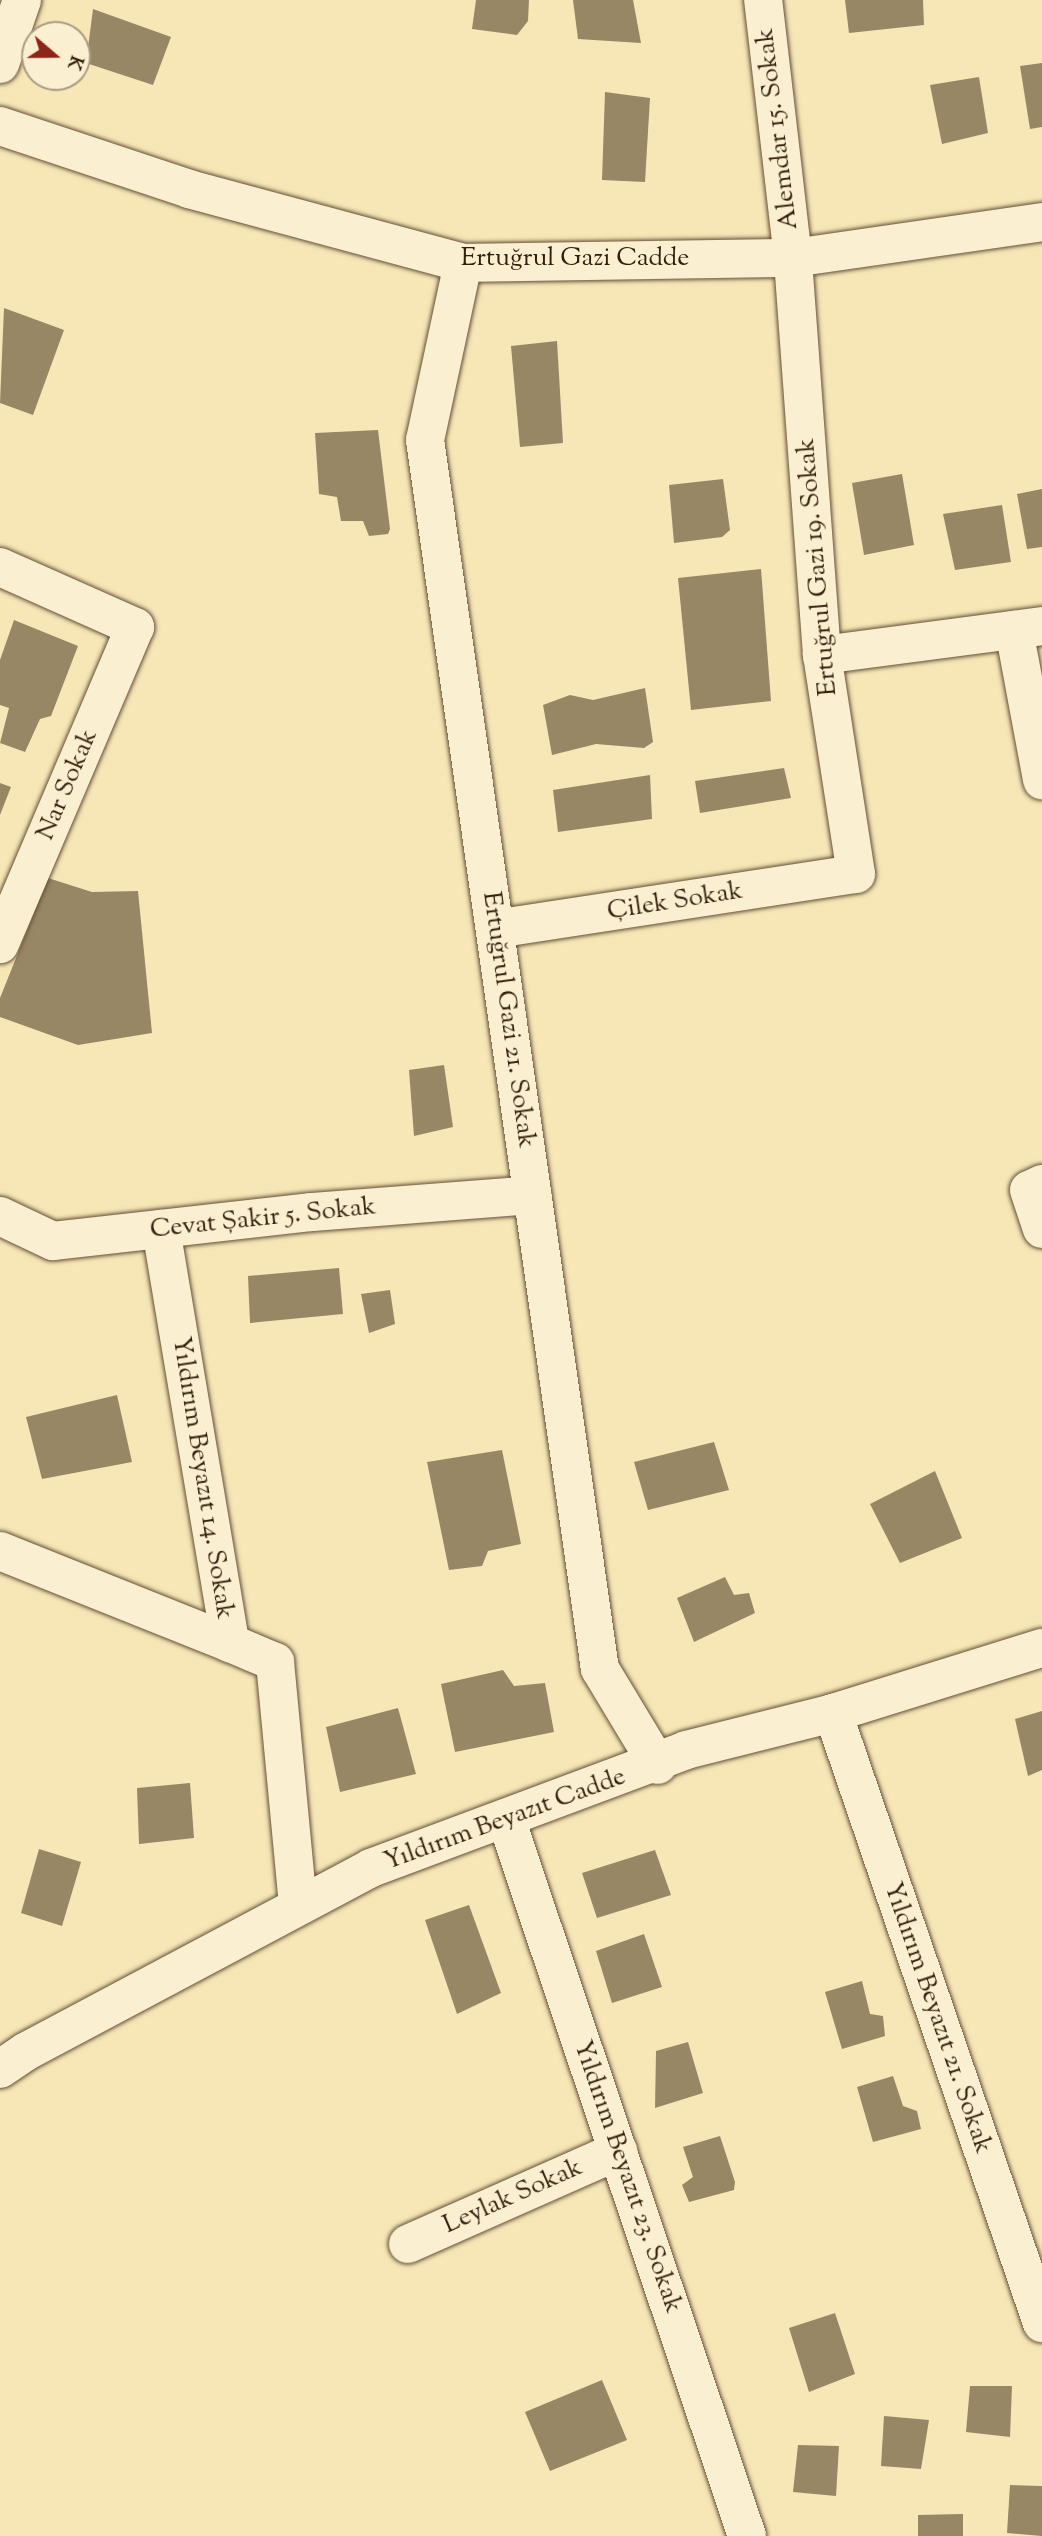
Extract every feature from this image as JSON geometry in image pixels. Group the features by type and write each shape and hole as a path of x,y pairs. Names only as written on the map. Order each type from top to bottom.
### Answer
{"street":[{"path":"0,64 22,0"},
{"name":"Alemdar 15. Sokak","path":"763,0 793,258"},
{"name":"Ertuğrul Gazi Cadde","path":"0,126 189,189 463,263 793,258 1042,222"},
{"name":"Ertuğrul Gazi 19. Sokak","path":"793,258 822,655 856,874"},
{"name":"Ertuğrul Gazi 21. Sokak","path":"463,263 425,440 600,1669 658,1765"},
{"name":"Nar Sokak","path":"0,567 135,627 0,944"},
{"path":"822,655 1028,628 1042,780"},
{"name":"Çilek Sokak","path":"495,929 856,874"},
{"path":"1036,1187 1042,1228"},
{"name":"Cevat Şakir 5. Sokak","path":"0,1216 53,1241 532,1195"},
{"name":"Yıldırım Beyazıt 14. Sokak","path":"161,1229 230,1643 275,1662 298,1906"},
{"path":"0,1551 230,1643"},
{"name":"Yıldırım Beyazıt Cadde","path":"0,2069 25,2052 371,1868 658,1765 686,1750 833,1713 1042,1648"},
{"name":"Yıldırım Beyazıt 21. Sokak","path":"833,1713 1042,2323"},
{"name":"Yıldırım Beyazıt 23. Sokak","path":"506,1819 747,2536"},
{"name":"Leylak Sokak","path":"408,2244 618,2151"}],"building":[{"path":"476,0 529,0 528,21 517,35 472,29"},
{"path":"573,0 633,0 641,43 578,39"},
{"path":"845,0 923,0 924,25 849,33"},
{"path":"93,9 171,37 153,85 91,65"},
{"path":"1042,63 1042,127 1030,129 1020,66"},
{"path":"979,77 988,133 942,144 930,85"},
{"path":"605,92 650,98 645,182 602,180"},
{"path":"4,308 64,330 33,415 0,403"},
{"path":"557,341 563,443 520,447 511,346"},
{"path":"378,430 390,529 388,534 369,536 363,521 341,521 337,497 319,494 315,433"},
{"path":"902,474 914,545 864,555 852,483"},
{"path":"723,479 730,530 722,537 674,543 669,485"},
{"path":"1042,489 1042,547 1027,549 1017,494"},
{"path":"1002,505 1011,562 955,570 943,514"},
{"path":"761,569 771,701 691,710 678,578"},
{"path":"14,620 78,646 51,716 40,719 25,752 0,743 9,708 0,705 0,660"},
{"path":"645,688 653,742 644,748 596,744 552,755 543,705 570,695 593,700"},
{"path":"784,768 791,798 700,813 695,781"},
{"path":"650,775 652,819 558,832 553,790"},
{"path":"0,783 11,787 0,815"},
{"path":"48,878 92,892 138,891 152,1033 78,1045 0,1017 0,998"},
{"path":"444,1065 453,1127 414,1136 409,1070"},
{"path":"339,1268 343,1314 250,1323 248,1276"},
{"path":"390,1290 395,1324 369,1333 361,1294"},
{"path":"117,1395 132,1462 42,1479 26,1417"},
{"path":"714,1442 729,1490 648,1510 634,1462"},
{"path":"502,1450 521,1544 488,1551 482,1566 449,1570 427,1462"},
{"path":"935,1471 962,1538 900,1563 870,1504"},
{"path":"725,1577 734,1595 749,1593 755,1613 694,1642 677,1598"},
{"path":"503,1670 514,1686 545,1683 554,1732 455,1752 441,1684"},
{"path":"398,1708 416,1774 340,1792 326,1727"},
{"path":"1042,1711 1042,1770 1028,1776 1015,1719"},
{"path":"190,1783 194,1838 139,1844 137,1788"},
{"path":"39,1849 81,1862 62,1926 21,1913"},
{"path":"655,1850 671,1895 597,1918 582,1873"},
{"path":"469,1905 501,1993 457,2014 425,1920"},
{"path":"644,1934 662,1987 612,2003 596,1951"},
{"path":"862,1981 870,2014 883,2016 885,2036 842,2049 825,1992"},
{"path":"688,2042 703,2093 655,2108 656,2051"},
{"path":"893,2076 903,2106 917,2111 921,2129 873,2142 857,2087"},
{"path":"720,2136 735,2182 734,2190 689,2202 682,2185 693,2177 683,2147"},
{"path":"835,2313 855,2374 809,2392 789,2328"},
{"path":"602,2380 627,2440 550,2471 525,2412"},
{"path":"970,2386 1012,2386 1010,2437 966,2432"},
{"path":"884,2416 929,2420 921,2469 881,2466"},
{"path":"798,2445 839,2446 836,2496 793,2492"},
{"path":"1010,2485 1042,2486 1042,2536 1007,2533"},
{"path":"963,2514 963,2536 918,2536 918,2515"}]}
